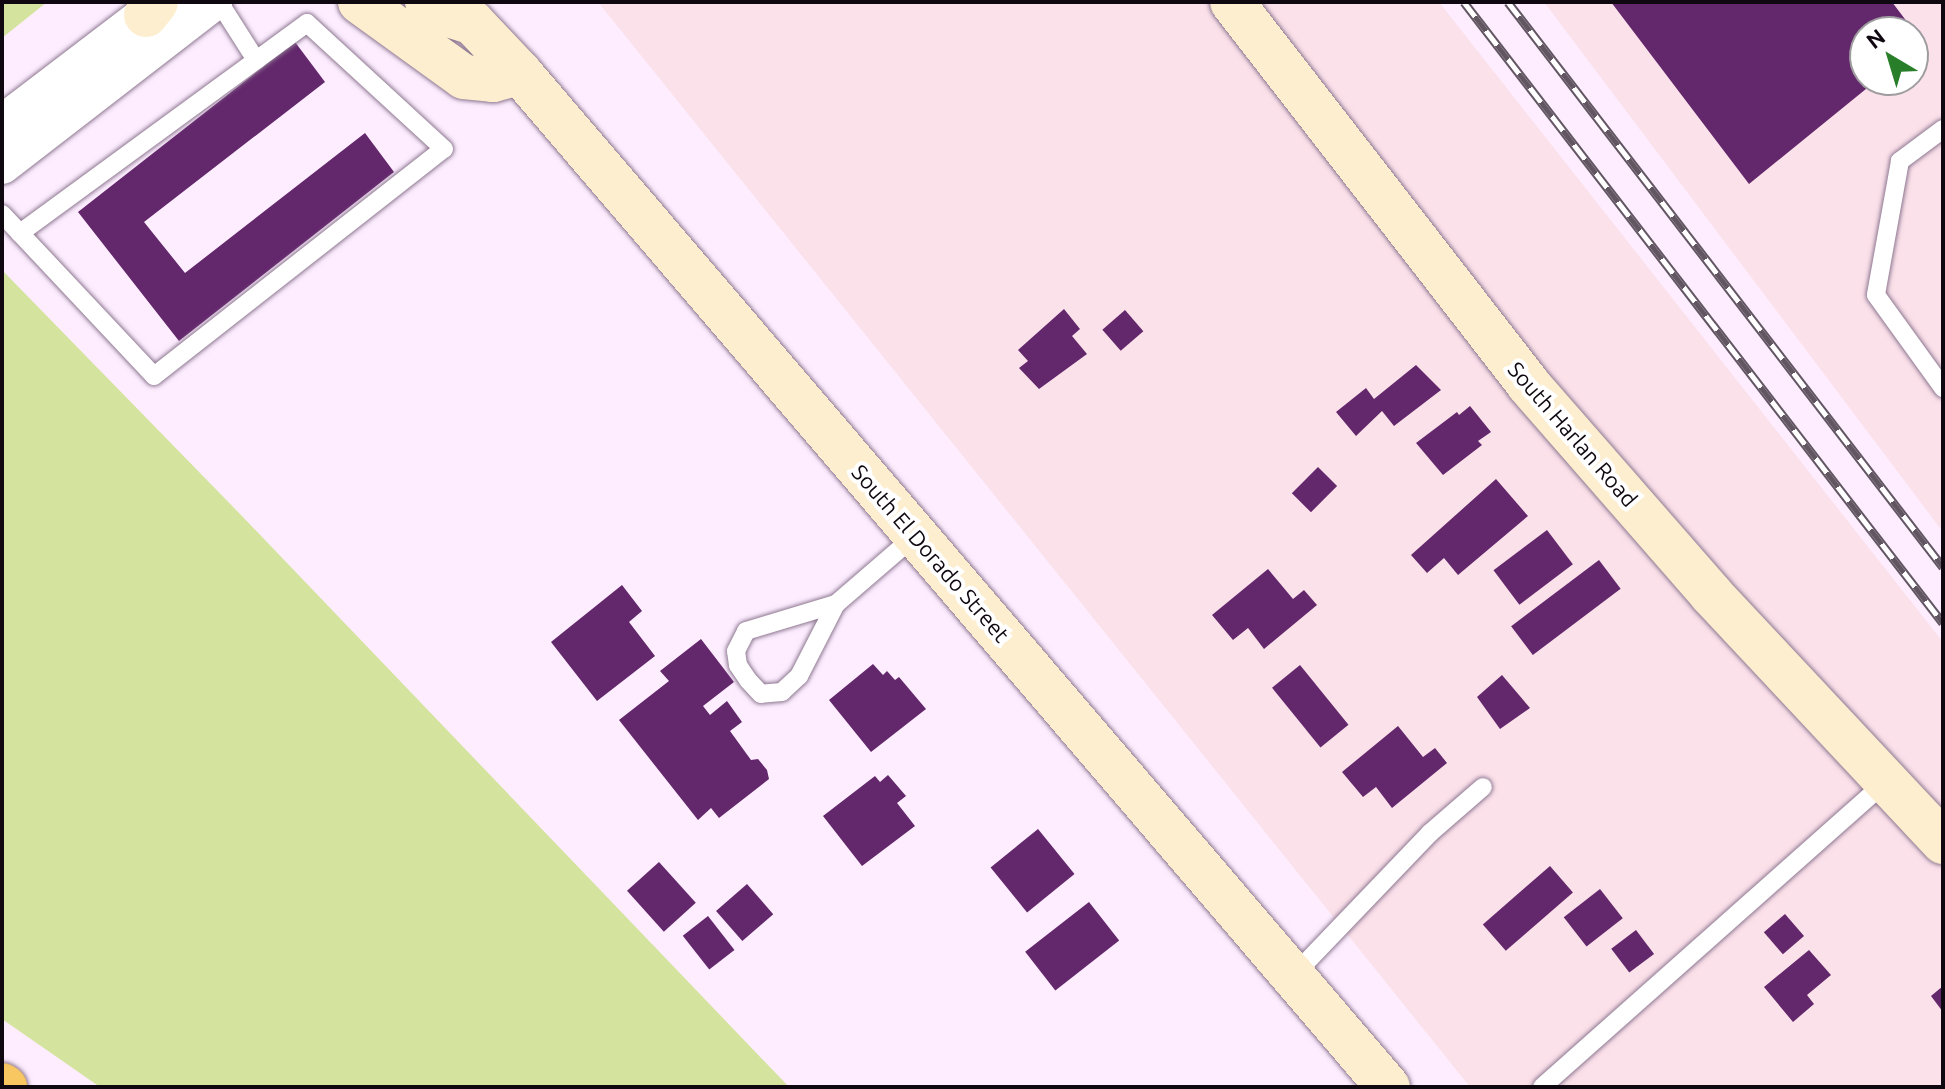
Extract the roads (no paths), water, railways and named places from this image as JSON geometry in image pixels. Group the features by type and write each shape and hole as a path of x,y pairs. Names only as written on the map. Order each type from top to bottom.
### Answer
{"main road":[{"path":"360,2 464,77 493,80 520,73"},
{"name":"South El Dorado Street","path":"427,2 435,11 471,12 1388,1087"},
{"name":"South Harlan Road","path":"1232,2 1528,384 1711,594 1943,842"}],"street":[{"path":"2,165 216,2"},
{"path":"2,124 155,6"}],"lane":[{"path":"216,2 256,60"},
{"path":"2,214 154,376 444,149 307,23 20,233"},
{"path":"1943,129 1900,161 1876,295 1943,388"},
{"path":"836,604 746,631 736,651 738,665 761,694 782,692 799,676 836,604 916,535"},
{"path":"1542,1087 1887,781"},
{"path":"1293,976 1430,833 1483,787"}],"railway":[{"path":"1464,2 1943,623"},
{"path":"1508,2 1943,567"}]}
